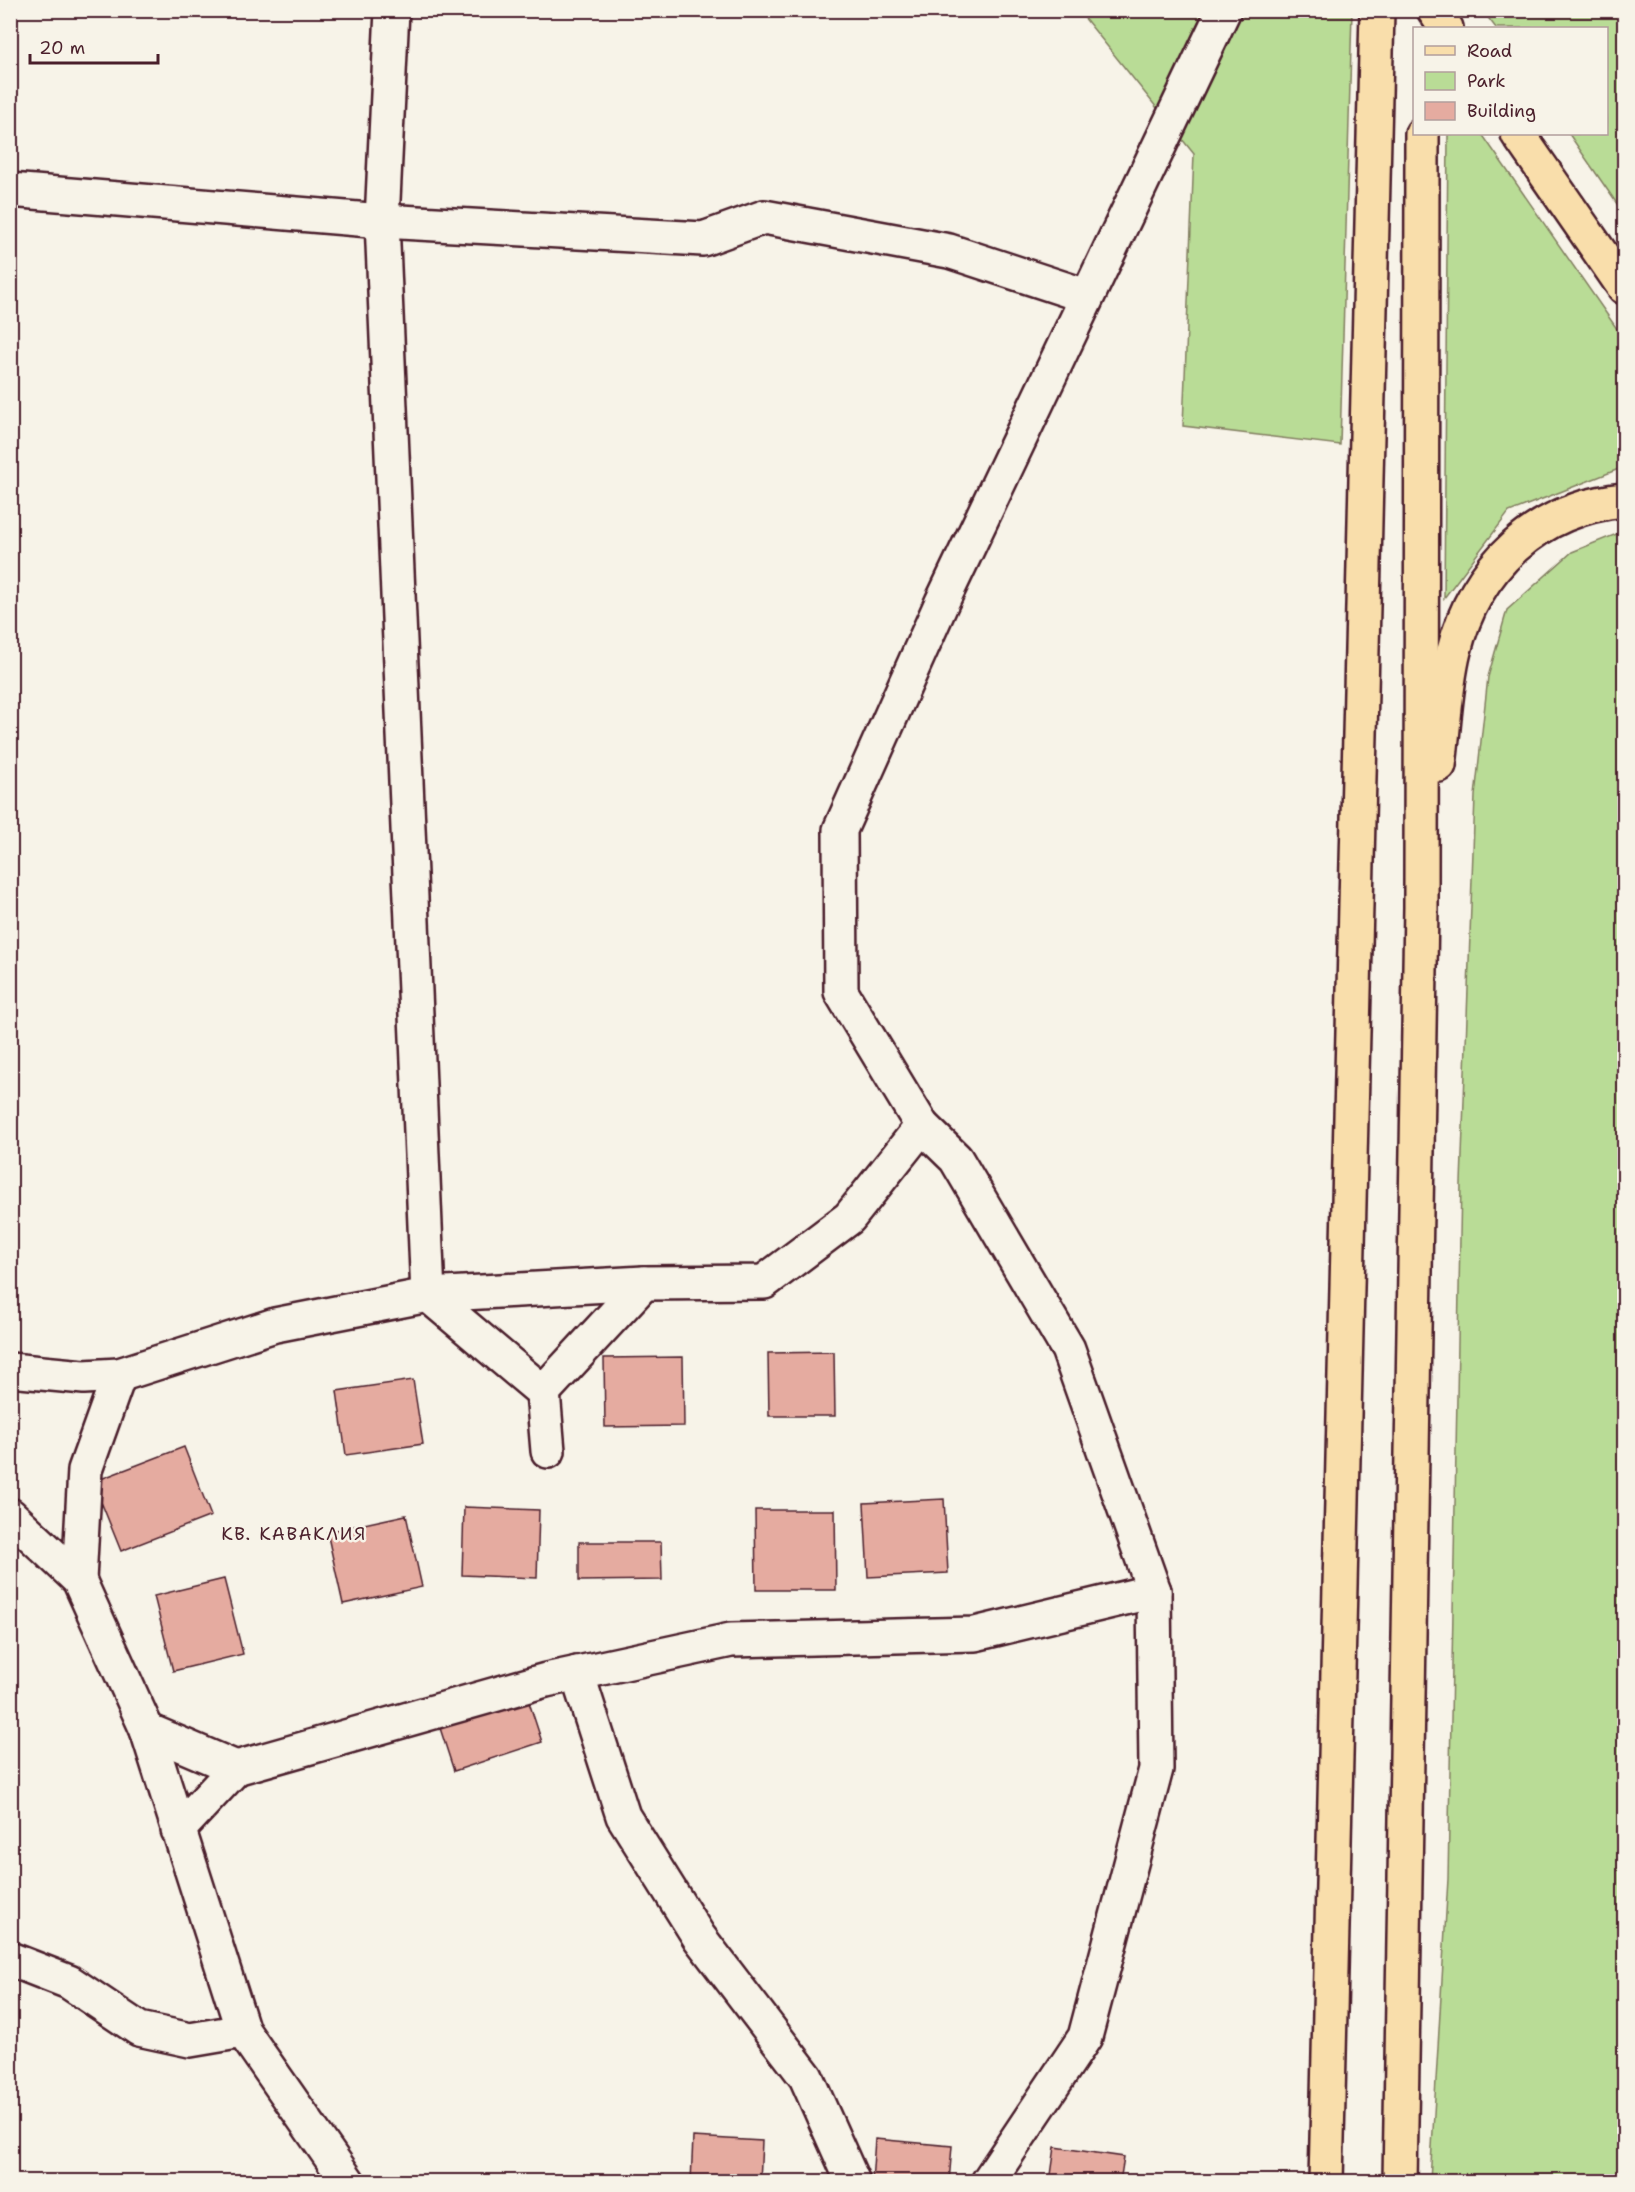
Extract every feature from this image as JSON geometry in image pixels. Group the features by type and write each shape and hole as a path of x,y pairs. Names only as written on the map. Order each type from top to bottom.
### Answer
{"main road":[{"path":"1326,2181 1377,10"},
{"path":"1423,10 1423,27"},
{"path":"1434,10 1445,27"},
{"path":"1400,2181 1421,907 1422,135"},
{"path":"1519,135 1624,287"},
{"path":"1421,907 1454,651 1470,607 1489,573 1520,541 1554,518 1594,503 1624,500"}],"street":[{"path":"392,10 382,221 428,1295 543,1392 548,1451"},
{"path":"988,2181 1085,2037 1156,1769 1154,1591 1068,1349 956,1159 922,1126 841,992 840,830 942,602 1224,10"},
{"path":"10,190 382,221 703,239 764,217 949,251 1086,296"},
{"path":"10,1370 84,1377 119,1375 275,1325 428,1295 644,1283 764,1282 849,1218 922,1126"},
{"path":"543,1392 644,1283"},
{"path":"79,1580 85,1470 119,1375"},
{"path":"10,1515 79,1580 147,1730 243,2031 348,2181"},
{"path":"178,1830 236,1768 577,1673 731,1640 975,1634 1154,1591"},
{"path":"577,1673 622,1816 699,1937 806,2077 853,2181"},
{"path":"147,1730 236,1768"},
{"path":"10,1959 69,1982 139,2029 190,2040 243,2031"}],"green space":[{"path":"1079,11 1352,11 1340,445 1183,426 1194,154"},
{"path":"1483,11 1624,11 1624,214 1570,135 1608,135 1608,27 1495,27"},
{"path":"1448,135 1483,135 1624,339 1624,467 1509,512 1444,598"},
{"path":"1624,531 1624,2154 1621,2181 1430,2181 1448,1879 1461,1183 1475,796 1488,677 1507,610 1572,552"}],"building":[{"path":"834,1352 835,1416 769,1416 768,1353"},
{"path":"683,1357 684,1426 605,1427 604,1358"},
{"path":"413,1380 423,1444 346,1455 337,1391"},
{"path":"184,1447 211,1516 121,1551 93,1482"},
{"path":"944,1499 948,1573 868,1577 864,1503"},
{"path":"464,1507 539,1510 537,1578 462,1575"},
{"path":"755,1510 835,1510 836,1590 756,1590"},
{"path":"406,1515 422,1587 343,1604 327,1532"},
{"path":"579,1542 661,1542 662,1580 579,1581"},
{"path":"224,1579 243,1654 173,1671 154,1596"},
{"path":"527,1696 542,1742 454,1771 439,1725"},
{"path":"693,2137 762,2141 760,2182 691,2182"},
{"path":"875,2139 952,2146 949,2182 872,2182"},
{"path":"1055,2147 1124,2157 1120,2182 1050,2182"}],"district":[{"name":"КВ. КАВАКЛИЯ","path":"294,1534"}]}
